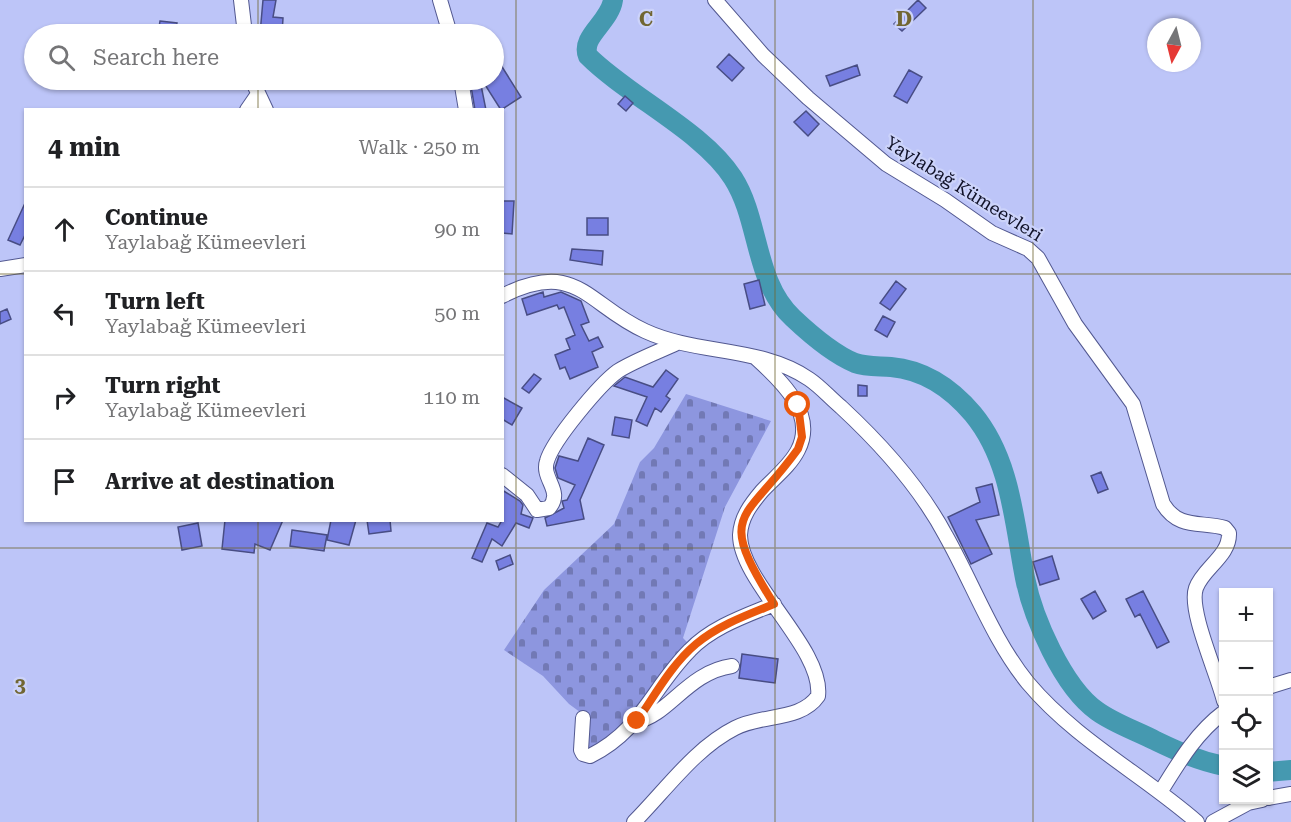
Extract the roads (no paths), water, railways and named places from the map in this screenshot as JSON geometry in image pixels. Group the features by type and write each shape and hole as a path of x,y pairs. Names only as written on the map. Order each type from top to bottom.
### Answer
{"street":[{"path":"241,0 245,24"},
{"path":"440,0 447,24"},
{"name":"Yaylabağ Kümeevleri","path":"715,0 778,70 886,164 937,194 992,233 1028,249 1038,258 1075,324 1133,404 1163,504 1170,515 1192,525 1225,528 1229,533 1226,549 1201,578 1193,598 1222,696"},
{"path":"256,90 265,108"},
{"path":"463,90 466,108"},
{"path":"248,108 258,94"},
{"path":"0,270 24,264"},
{"path":"504,295 545,282 572,286 591,294 638,328 677,344 754,357 789,366 811,380 884,450 925,501 1027,681 1081,735 1161,791 1197,822"},
{"path":"504,477 527,495 537,510 549,508 555,497 554,487 547,475 547,461 559,439 595,394 618,372 677,344"},
{"path":"634,822 692,762 733,729 766,717 803,711 818,696 817,675 743,549 740,537 742,522 756,498 798,449 802,437 802,422 798,405 790,392 754,357"},
{"path":"582,718 582,750 587,756 612,743 637,721 668,675 697,644 733,621 774,604"},
{"path":"637,721 650,716 707,672 732,666"},
{"path":"1273,686 1291,680"},
{"path":"1161,791 1193,742 1208,723 1219,715"},
{"path":"1273,797 1291,794"},
{"path":"1213,822 1246,804"}],"waterway":[{"path":"613,0 607,15 588,42 588,56 604,71 684,129 720,161 742,195 764,269 780,303 814,337 847,359 864,365 915,372 946,388 965,405 986,432 996,451 1009,492 1025,578 1035,612 1061,669 1084,700 1111,720 1181,752 1219,765"},
{"path":"1273,772 1291,770"}]}
